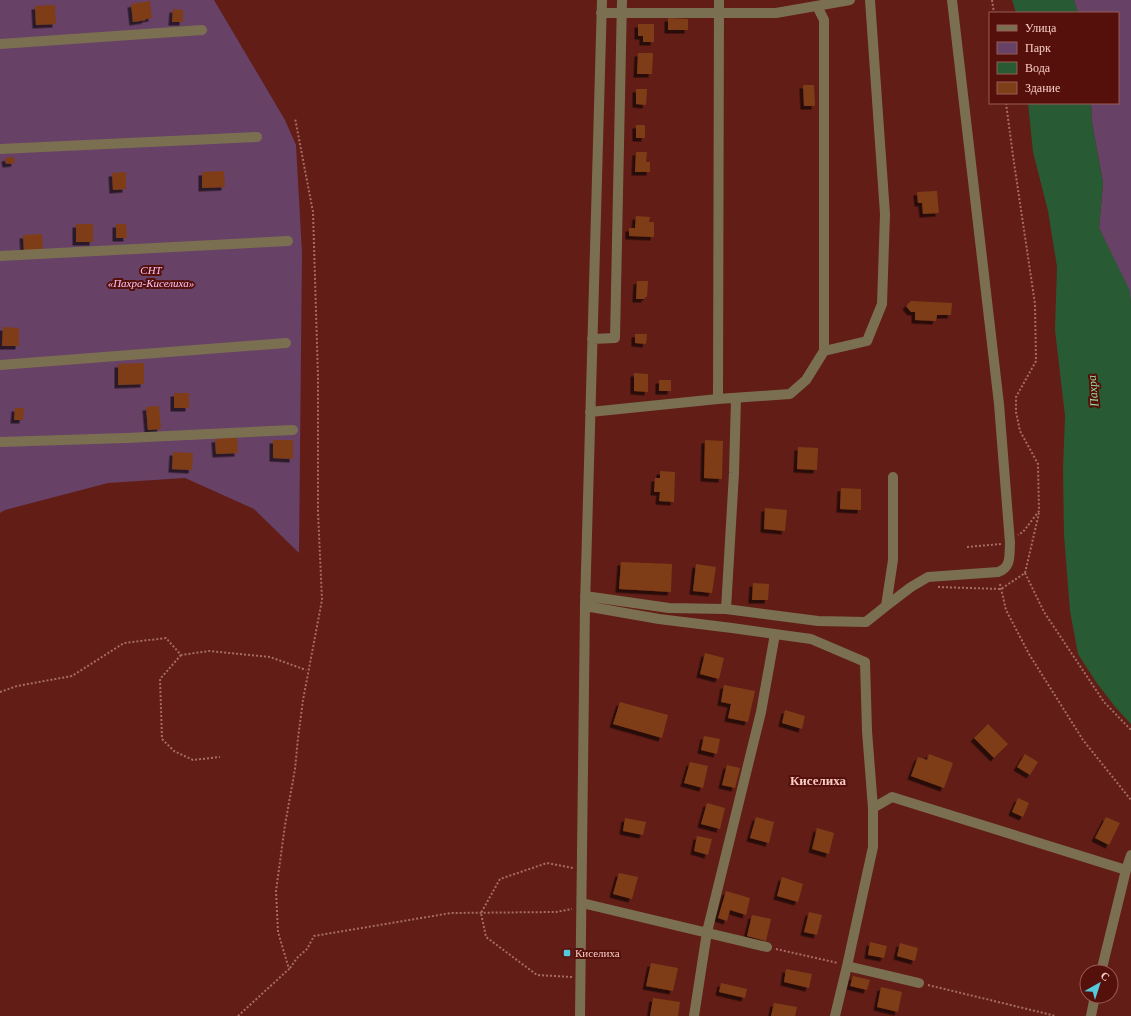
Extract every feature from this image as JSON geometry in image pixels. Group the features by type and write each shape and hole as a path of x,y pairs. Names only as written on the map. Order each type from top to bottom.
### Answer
{"street":[{"path":"580,1016 585,601 602,0"},
{"path":"592,339 615,338 622,0"},
{"path":"718,399 719,0"},
{"path":"601,13 776,13 850,0"},
{"path":"824,351 867,341 882,304 885,214 870,0"},
{"path":"585,601 669,608 726,609 818,621 866,622 911,587 928,577 998,572 1004,570 1009,563 1010,543 999,404 952,0"},
{"path":"590,412 718,399 790,394 806,380 824,351 824,20 817,6"},
{"path":"0,44 202,30"},
{"path":"0,149 257,137"},
{"path":"0,256 288,241"},
{"path":"0,365 286,342"},
{"path":"726,609 734,473 736,398"},
{"path":"0,442 293,430"},
{"path":"886,606 893,560 893,478"},
{"path":"585,601 659,620 812,639 865,662 867,731 873,808 873,847 835,1016"},
{"path":"694,1016 707,932 761,712 775,634"},
{"path":"873,808 892,797 1126,870"},
{"path":"1103,964 1131,855"},
{"path":"582,905 707,932 767,947"},
{"path":"847,966 919,983"},
{"path":"1091,1016 1093,1004"}],"path":[{"path":"992,0 994,12"},
{"path":"967,547 1010,543 1023,532 1039,511 1038,464 1020,432 1016,412 1016,397 1036,362 1035,304 1006,104"},
{"path":"289,969 278,932 276,891 285,825 295,769 307,670 322,600 318,512 318,377 314,212 295,118"},
{"path":"1025,573 1044,612 1104,702 1131,730"},
{"path":"1000,584 1006,610 1029,654 1083,740 1131,800"},
{"path":"0,692 17,686 72,676 124,643 166,638 181,655"},
{"path":"220,757 193,760 174,751 162,739 160,679 181,655 209,651 270,657 307,670"},
{"path":"581,978 538,975 486,937 481,913 500,879 547,863 582,870"},
{"path":"238,1016 289,969 297,958 307,949 314,936 451,913 556,912 582,905"},
{"path":"767,947 847,966"},
{"path":"919,983 1056,1016"}],"green space":[{"name":"СНТ «Пахра-Киселиха»","path":"0,0 214,0 285,120 296,145 302,253 299,553 254,509 185,478 108,483 5,510 0,513"},
{"path":"1074,0 1131,0 1131,305 1129,291 1099,228 1103,183 1092,123 1091,104 1119,104 1119,12 1078,12"}],"water":[{"path":"1012,0 1074,0 1078,12 1016,12"},
{"name":"Пахра","path":"1028,104 1091,104 1092,123 1103,183 1099,228 1130,291 1131,305 1131,724 1116,708 1096,682 1078,654 1070,611 1064,535 1063,469 1065,416 1055,330 1057,267 1048,211 1033,152"}],"building":[{"path":"150,1 152,18 133,22 131,4"},
{"path":"55,5 56,24 36,25 35,6"},
{"path":"173,9 183,10 183,22 172,22"},
{"path":"668,18 688,19 688,30 668,30"},
{"path":"638,24 654,24 654,42 643,42 643,36 638,36"},
{"path":"638,53 653,53 652,74 637,74"},
{"path":"803,85 814,85 815,106 804,106"},
{"path":"636,89 647,89 646,105 636,104"},
{"path":"636,125 645,125 645,138 636,138"},
{"path":"636,152 647,152 646,162 650,162 650,172 635,172"},
{"path":"14,157 15,163 6,164 5,158"},
{"path":"224,171 225,187 202,188 202,172"},
{"path":"126,172 126,189 113,190 112,173"},
{"path":"937,191 939,213 923,214 922,203 918,203 917,192"},
{"path":"636,216 650,217 649,222 654,222 654,237 629,236 629,228 635,228"},
{"path":"76,224 93,224 93,242 76,242"},
{"path":"116,224 126,224 127,238 116,238"},
{"path":"42,234 43,251 24,252 23,235"},
{"path":"637,281 648,281 647,297 645,297 645,299 636,299"},
{"path":"911,301 952,303 951,315 937,315 936,321 915,320 915,312 911,312 906,306"},
{"path":"3,327 19,328 19,346 2,346"},
{"path":"635,334 647,334 646,344 635,343"},
{"path":"144,363 144,384 118,385 118,364"},
{"path":"634,373 648,374 648,392 634,391"},
{"path":"659,380 671,380 671,391 659,391"},
{"path":"174,393 189,393 189,408 174,408"},
{"path":"159,406 161,429 148,430 146,407"},
{"path":"15,408 24,408 23,420 14,420"},
{"path":"237,437 238,453 216,454 215,439"},
{"path":"273,440 293,440 293,459 273,458"},
{"path":"705,440 723,441 722,479 704,478"},
{"path":"798,447 818,448 817,470 797,469"},
{"path":"173,452 193,453 192,470 172,469"},
{"path":"660,471 675,472 674,502 659,501 660,492 654,492 655,478 660,478"},
{"path":"841,488 861,489 861,510 840,509"},
{"path":"765,508 787,510 785,531 764,529"},
{"path":"621,562 672,564 671,592 619,589"},
{"path":"696,564 716,567 712,593 693,591"},
{"path":"753,583 769,584 768,600 752,600"},
{"path":"705,653 724,658 719,679 700,674"},
{"path":"724,685 755,691 748,722 728,718 731,704 721,702"},
{"path":"620,702 668,715 662,738 613,724"},
{"path":"785,710 805,716 802,729 782,723"},
{"path":"988,724 1008,744 994,758 974,738"},
{"path":"704,736 720,739 717,754 701,750"},
{"path":"929,754 953,763 944,788 911,776 918,757 927,760"},
{"path":"1025,754 1038,762 1030,775 1017,767"},
{"path":"690,762 708,766 703,788 684,783"},
{"path":"727,765 740,768 735,788 722,785"},
{"path":"1018,798 1029,803 1023,817 1012,812"},
{"path":"707,803 725,808 720,829 701,824"},
{"path":"756,817 774,822 769,843 750,838"},
{"path":"1106,817 1120,823 1109,845 1095,838"},
{"path":"625,818 646,822 643,835 623,831"},
{"path":"817,828 834,833 829,854 812,849"},
{"path":"697,836 712,839 708,855 694,851"},
{"path":"619,873 638,877 632,899 613,894"},
{"path":"782,877 803,884 798,902 777,896"},
{"path":"726,891 750,898 746,915 730,910 727,921 718,918"},
{"path":"809,912 822,915 817,935 804,932"},
{"path":"752,915 771,919 766,941 747,936"},
{"path":"870,942 887,946 884,958 868,955"},
{"path":"900,943 918,948 915,961 897,956"},
{"path":"651,963 678,968 673,991 646,986"},
{"path":"786,969 812,974 809,988 784,982"},
{"path":"853,976 870,980 867,990 850,986"},
{"path":"721,983 747,989 745,998 719,992"},
{"path":"881,987 902,992 898,1012 877,1007"},
{"path":"653,998 680,1002 678,1016 650,1016"},
{"path":"774,1003 797,1007 795,1016 771,1016"}],"place":[{"name":"Киселиха","path":"567,953"}],"district":[{"name":"Киселиха","path":"818,780"}]}
